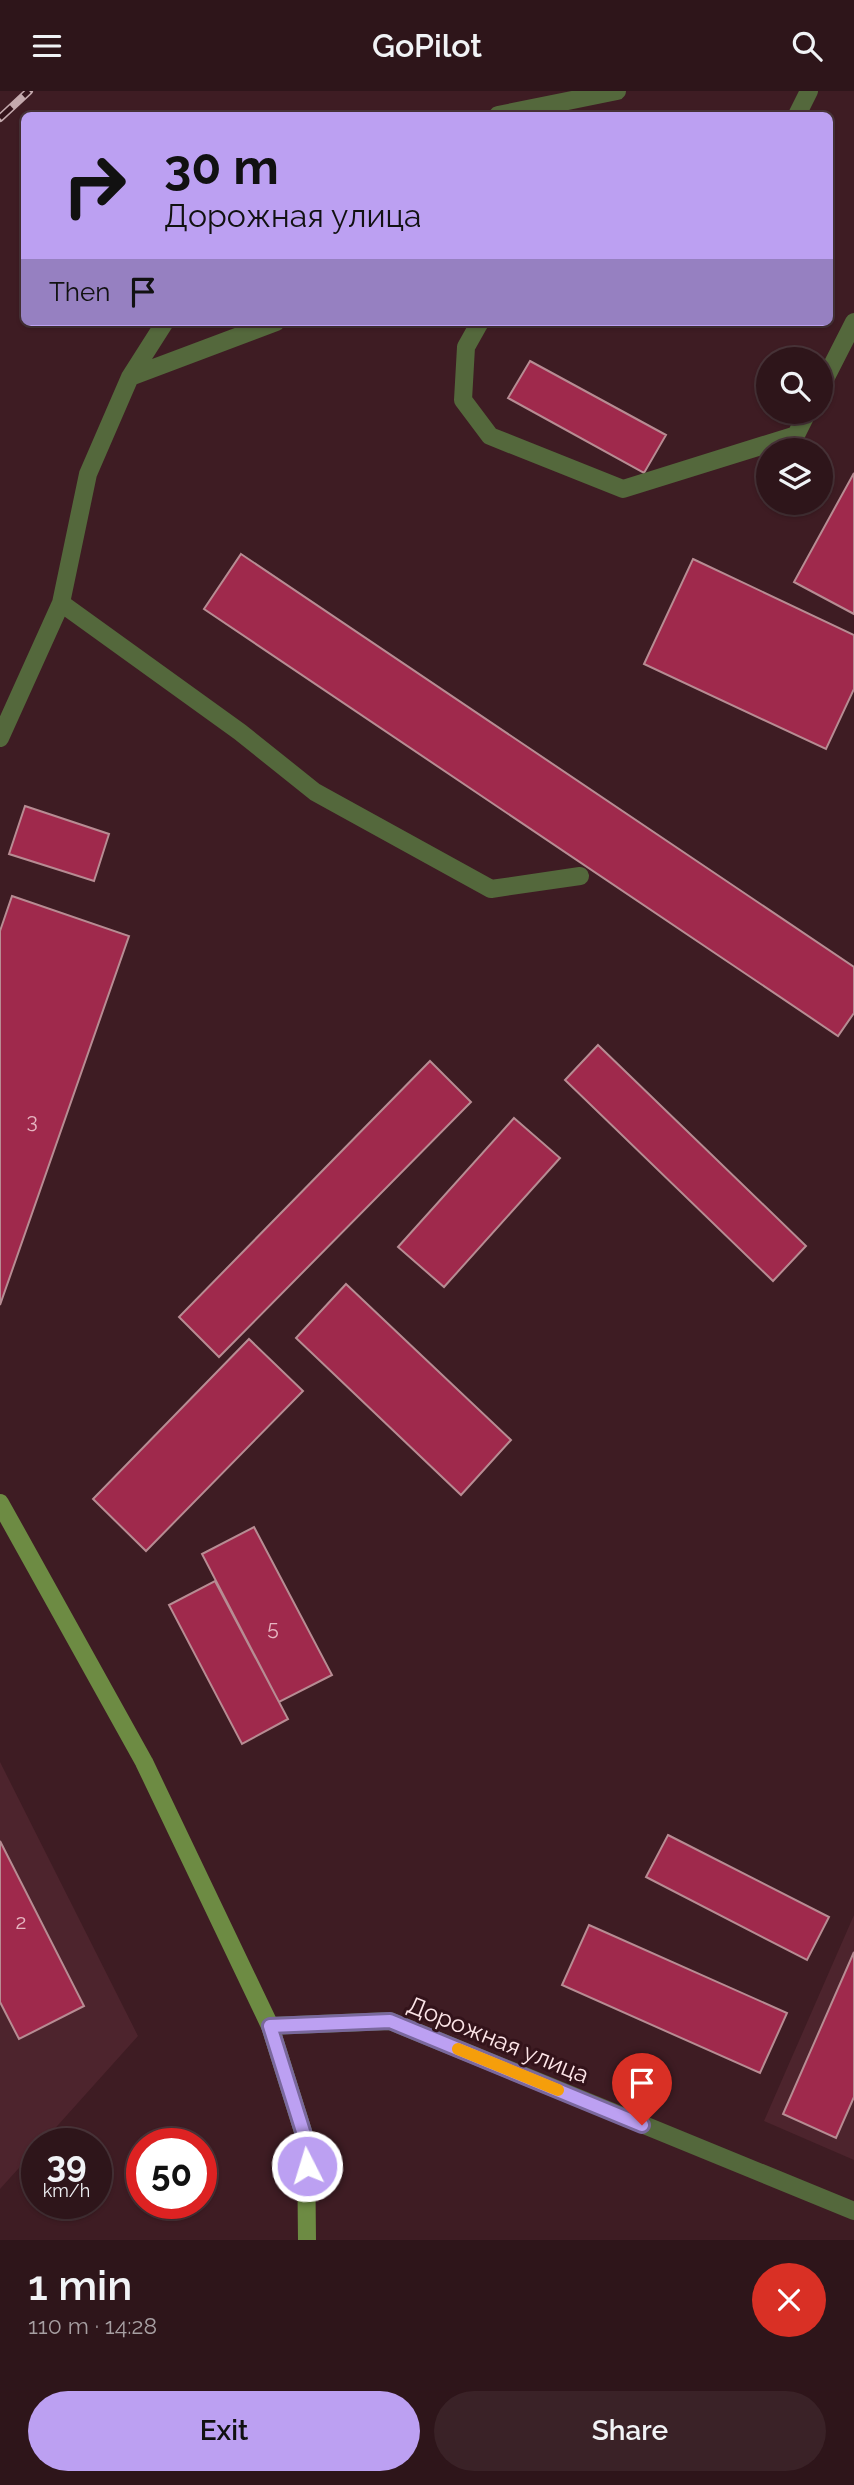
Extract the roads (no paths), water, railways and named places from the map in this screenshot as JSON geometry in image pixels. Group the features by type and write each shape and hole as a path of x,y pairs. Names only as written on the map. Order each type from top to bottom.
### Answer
{"main road":[{"path":"0,1503 144,1762 270,2026 306,2141 307,2240"}],"street":[{"path":"513,112 617,91"},
{"path":"798,112 809,91"},
{"path":"833,363 854,322"},
{"path":"0,738 61,603 88,474 130,377 162,326"},
{"path":"130,377 265,326"},
{"path":"478,326 466,347 463,400 490,436 623,489 796,435 802,424"},
{"path":"61,603 240,732 316,792 491,889 580,876"},
{"name":"Дорожная улица","path":"270,2026 390,2021 854,2211"}],"railway":[{"path":"0,118 29,91"}]}
